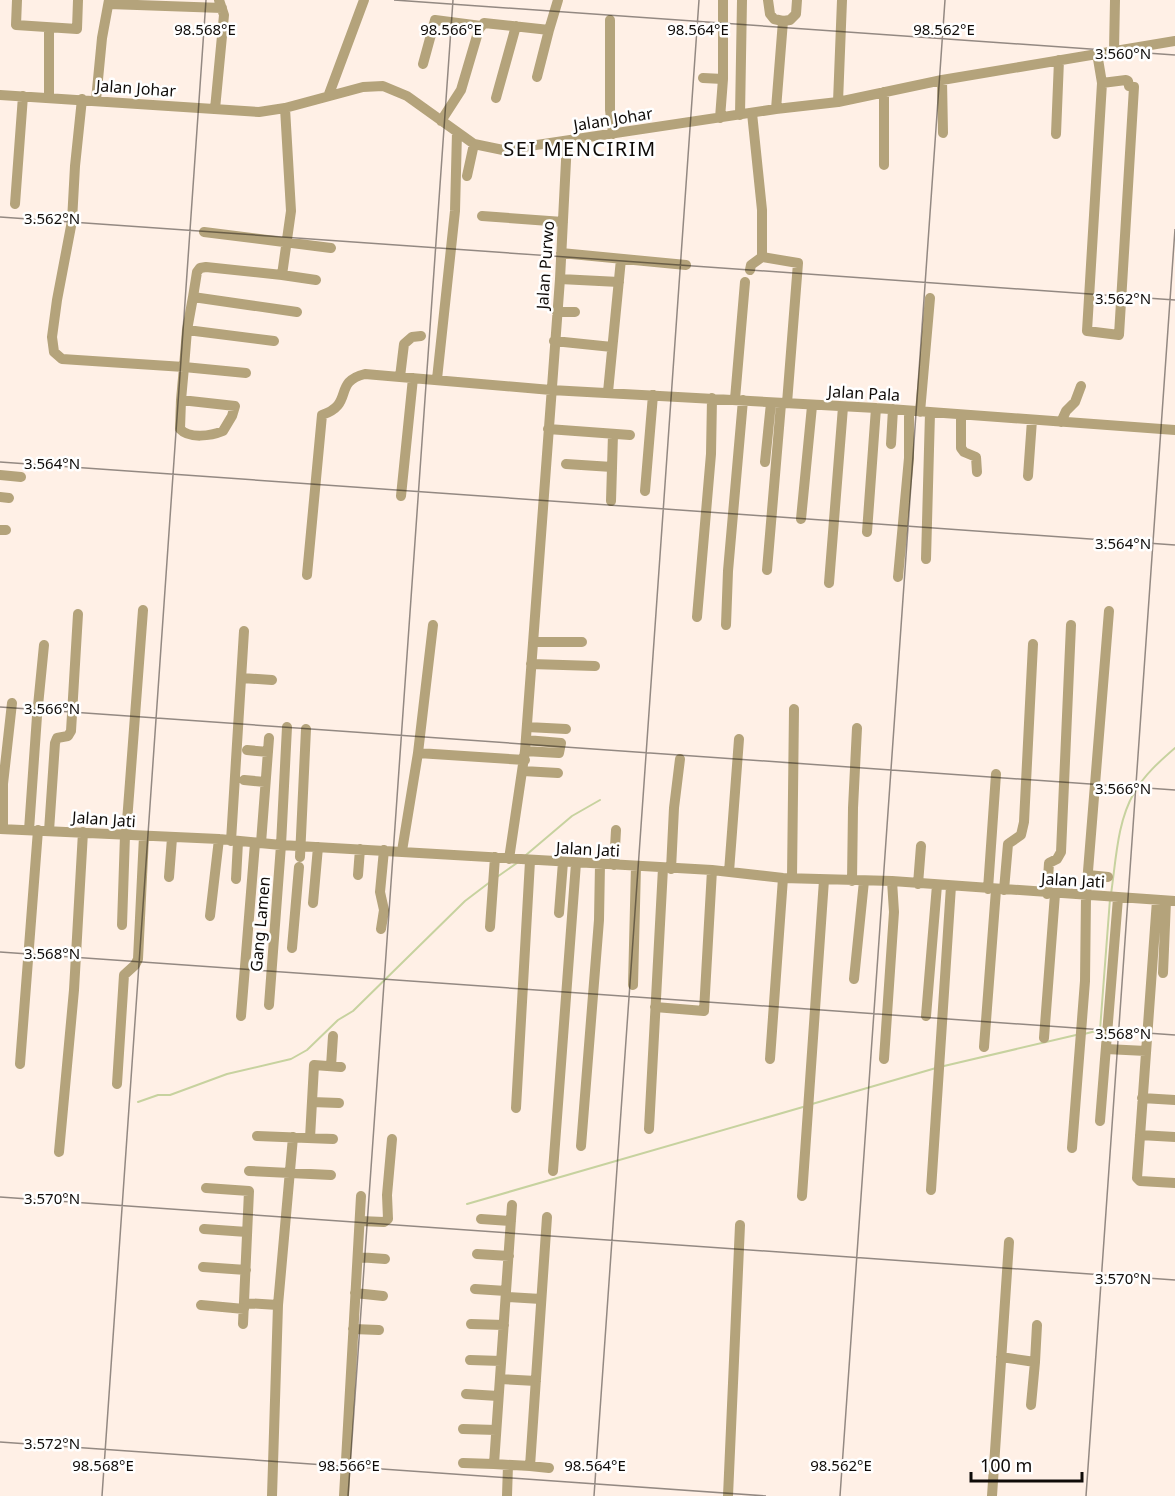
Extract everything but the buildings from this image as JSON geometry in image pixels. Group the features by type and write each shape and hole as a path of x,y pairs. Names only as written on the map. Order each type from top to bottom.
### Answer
{"street":[{"path":"17,0 16,25 77,29 78,0"},
{"path":"329,94 364,0"},
{"path":"537,77 558,0"},
{"path":"720,118 723,79 723,0"},
{"path":"740,115 742,0"},
{"path":"768,0 770,15 774,19 783,21 790,20 796,14 797,0"},
{"path":"838,102 842,0"},
{"path":"1114,51 1115,0"},
{"path":"96,100 102,39 109,2 221,4 224,18 215,109"},
{"path":"423,63 435,20 481,26 484,23 549,30"},
{"path":"610,20 610,110 613,134"},
{"path":"776,109 783,21"},
{"path":"441,121 461,90 481,26"},
{"path":"496,98 516,26"},
{"path":"49,28 49,97"},
{"name":"Jalan Johar","path":"0,95 259,112 285,108 329,94 363,87 383,86 407,96 474,144 503,150 776,109 838,102 942,80 1175,41"},
{"path":"1097,53 1102,83 1095,164 1087,331 1119,336 1134,87 1129,86 1126,80 1102,83"},
{"path":"1056,134 1059,60"},
{"path":"703,78 723,79"},
{"path":"942,80 943,134"},
{"path":"884,92 884,165"},
{"path":"15,204 23,96"},
{"path":"82,99 72,221 52,337 54,352 62,359 184,367 246,374"},
{"path":"282,275 291,211 285,108"},
{"path":"752,113 762,210 762,257"},
{"path":"436,379 454,222 457,132"},
{"name":"Jalan Purwo","path":"516,1108 520,860 525,756 560,279 567,141"},
{"path":"467,176 474,144"},
{"path":"482,216 563,222"},
{"path":"204,232 331,248"},
{"path":"561,253 686,265"},
{"path":"750,270 751,265 762,257 798,263 780,403 767,570"},
{"path":"608,392 621,259"},
{"path":"181,400 235,406 223,431 208,435 188,434 180,429 181,400 187,330 197,272 200,268 316,280"},
{"path":"560,279 619,282"},
{"path":"726,625 745,282"},
{"path":"193,297 297,312"},
{"path":"926,559 920,412 930,298"},
{"path":"557,312 574,312"},
{"path":"187,330 274,341"},
{"path":"400,377 404,344 412,337 421,336"},
{"path":"554,341 612,347"},
{"name":"Jalan Pala","path":"307,574 322,415 332,412 340,405 346,384 354,376 365,374 551,390 876,408 1175,430"},
{"path":"401,495 413,378"},
{"path":"1061,422 1066,411 1075,402 1081,387"},
{"path":"645,491 653,395"},
{"path":"697,617 711,454 712,398"},
{"path":"765,462 780,403"},
{"path":"801,519 812,406"},
{"path":"829,583 843,407"},
{"path":"867,532 876,408"},
{"path":"891,444 892,410"},
{"path":"898,577 909,458 920,412"},
{"path":"961,415 961,448 965,453 976,457 977,472"},
{"path":"1028,476 1032,420"},
{"path":"548,429 630,435"},
{"path":"611,501 613,434"},
{"path":"566,464 612,467"},
{"path":"0,475 21,477"},
{"path":"122,925 126,835 143,610"},
{"path":"1072,1148 1085,981 1086,896 1109,611"},
{"path":"39,830 55,742 57,738 68,736 71,732 78,614"},
{"path":"1044,1038 1051,894 1049,863 1057,860 1060,852 1071,624"},
{"path":"402,851 418,753 433,625"},
{"path":"236,879 234,841 244,631"},
{"path":"534,642 582,642"},
{"path":"996,890 1008,844 1021,835 1024,822 1033,644"},
{"path":"20,1064 39,830 36,723 44,645"},
{"path":"531,664 596,666"},
{"path":"242,678 272,680"},
{"path":"1,829 3,784 12,703"},
{"path":"770,1059 788,878 794,709"},
{"name":"Gang Lamen","path":"269,1005 282,845 287,727"},
{"path":"527,728 566,729"},
{"path":"852,881 856,728"},
{"path":"292,948 300,857 306,729"},
{"path":"241,1016 269,738"},
{"path":"729,872 739,739"},
{"path":"247,750 268,752"},
{"path":"418,753 525,756 558,772"},
{"path":"649,1129 667,868 680,759"},
{"path":"984,1047 996,890 996,774"},
{"path":"244,780 266,782"},
{"name":"Jalan Jati","path":"1,829 219,839 282,845 300,857 318,847 384,850 495,862 520,860 712,870 788,878 892,881 1166,901"},
{"path":"614,865 616,830"},
{"path":"59,1152 74,990 83,832"},
{"path":"117,1084 124,975 138,959 144,836"},
{"path":"169,877 172,837"},
{"path":"210,916 219,839"},
{"path":"918,884 921,846"},
{"path":"313,903 318,847"},
{"path":"358,875 360,849"},
{"path":"381,929 384,910 380,892 384,850"},
{"path":"490,927 495,862"},
{"path":"559,913 563,862"},
{"path":"553,1171 576,863"},
{"path":"581,1146 599,920 600,864"},
{"path":"633,985 636,866"},
{"path":"656,1007 704,1011 712,870"},
{"path":"1088,875 1108,876"},
{"path":"802,1196 824,880"},
{"path":"854,979 864,881"},
{"path":"884,1059 894,912 892,881"},
{"path":"927,1016 937,885"},
{"path":"931,1190 951,886"},
{"path":"1100,1121 1116,898"},
{"path":"1163,973 1166,901"},
{"path":"1166,901 1146,1051 1138,1180 1175,1183"},
{"path":"310,1138 314,1065 336,1066 333,1036"},
{"path":"1106,1049 1146,1051"},
{"path":"1142,1098 1175,1100"},
{"path":"312,1102 339,1103"},
{"path":"1140,1135 1175,1137"},
{"path":"257,1136 333,1139"},
{"path":"272,1496 278,1305 293,1137"},
{"path":"360,1221 384,1222 388,1219 387,1195 392,1139"},
{"path":"249,1171 332,1174"},
{"path":"206,1188 249,1191 243,1324"},
{"path":"345,1496 361,1196"},
{"path":"494,1464 512,1205"},
{"path":"530,1467 547,1217"},
{"path":"481,1219 511,1221"},
{"path":"728,1496 740,1225"},
{"path":"204,1229 247,1232"},
{"path":"992,1496 1009,1242"},
{"path":"477,1254 509,1256"},
{"path":"358,1257 385,1259"},
{"path":"203,1268 246,1270"},
{"path":"474,1289 541,1299"},
{"path":"355,1293 383,1296"},
{"path":"201,1305 278,1305"},
{"path":"471,1324 504,1325"},
{"path":"1031,1405 1037,1325"},
{"path":"353,1329 379,1330"},
{"path":"1001,1357 1035,1362"},
{"path":"470,1360 501,1361"},
{"path":"500,1379 536,1381"},
{"path":"466,1394 498,1396"},
{"path":"463,1429 496,1430"},
{"path":"463,1462 549,1468"},
{"path":"507,1496 508,1465"}],"waterway":[{"path":"1111,894 1118,842 1128,804 1147,774 1175,748"},
{"path":"526,855 572,816 600,800"},
{"path":"497,877 517,863"},
{"path":"138,1102 158,1095 170,1095 227,1074 291,1059 307,1050 338,1020 353,1011 465,901 490,882"},
{"path":"1084,1034 1100,1030 1110,899"},
{"path":"944,1066 1076,1035"},
{"path":"812,1104 936,1068"},
{"path":"467,1204 803,1107"}],"district":[{"name":"SEI MENCIRIM","path":"580,149"}]}
